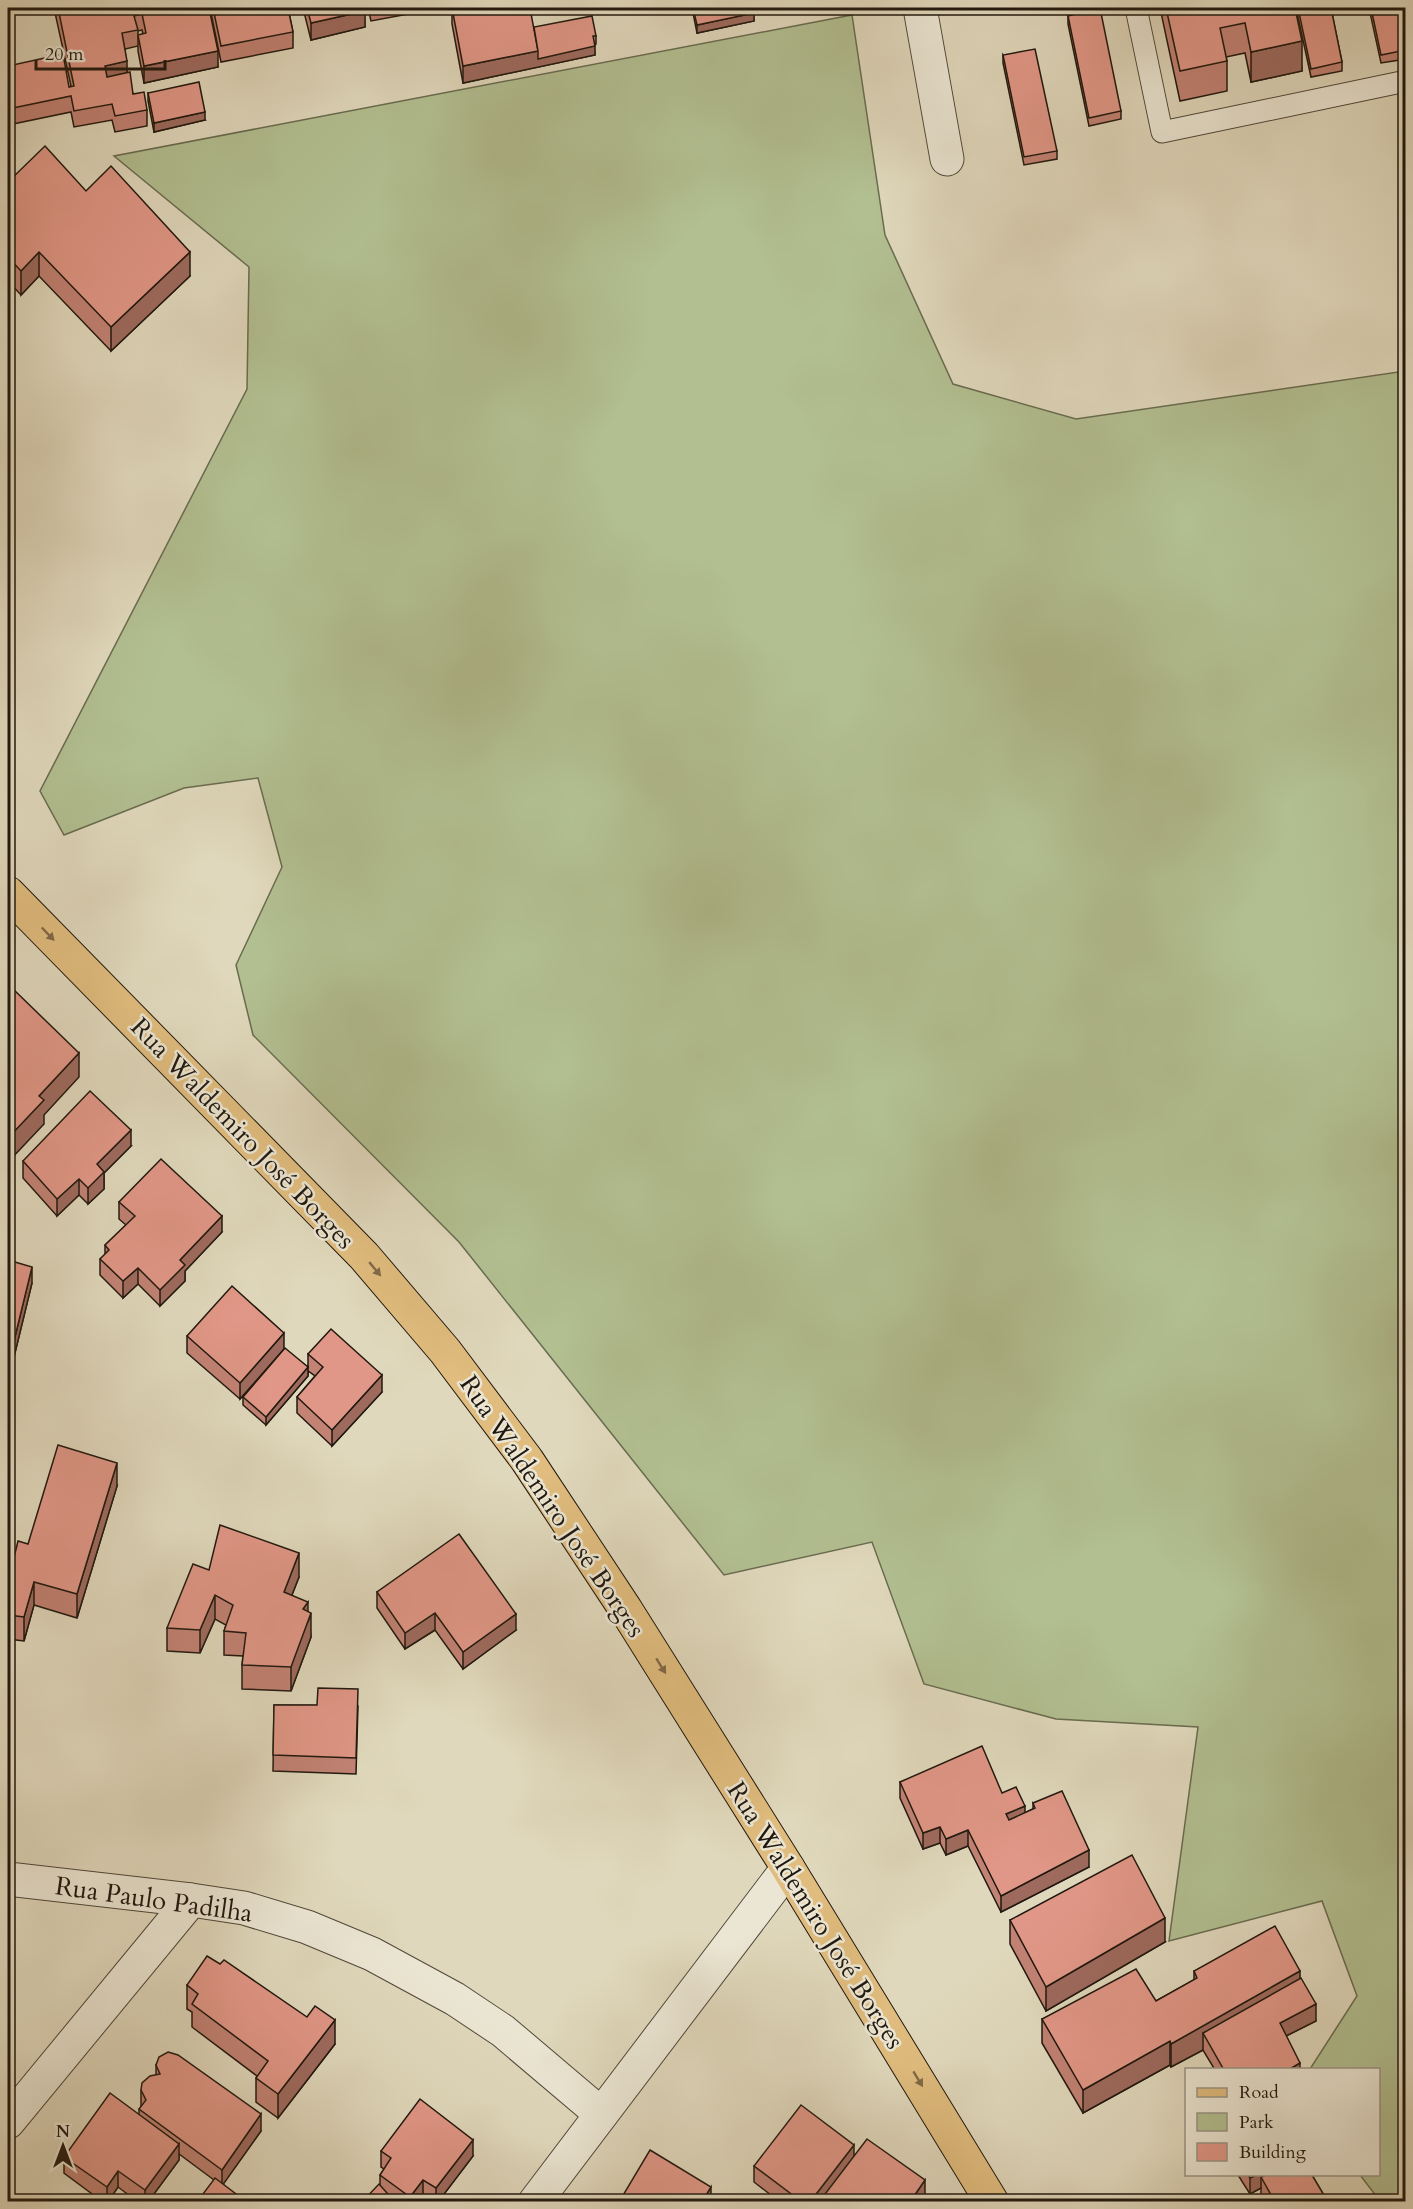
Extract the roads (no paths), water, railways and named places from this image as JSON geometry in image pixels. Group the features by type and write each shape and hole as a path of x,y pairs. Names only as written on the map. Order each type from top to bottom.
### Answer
{"main road":[{"name":"Rua Waldemiro José Borges","path":"8,893 364,1256 445,1351 527,1460 626,1610 788,1868 992,2202"}],"street":[{"path":"920,8 947,159"},
{"path":"535,2202 788,1868"},
{"name":"Rua Paulo Padilha","path":"8,1879 244,1908 307,1927 372,1954 455,1999 503,2031 601,2114"},
{"path":"8,2122 191,1900"}],"lane":[{"path":"1136,8 1162,132 1406,81"}]}
